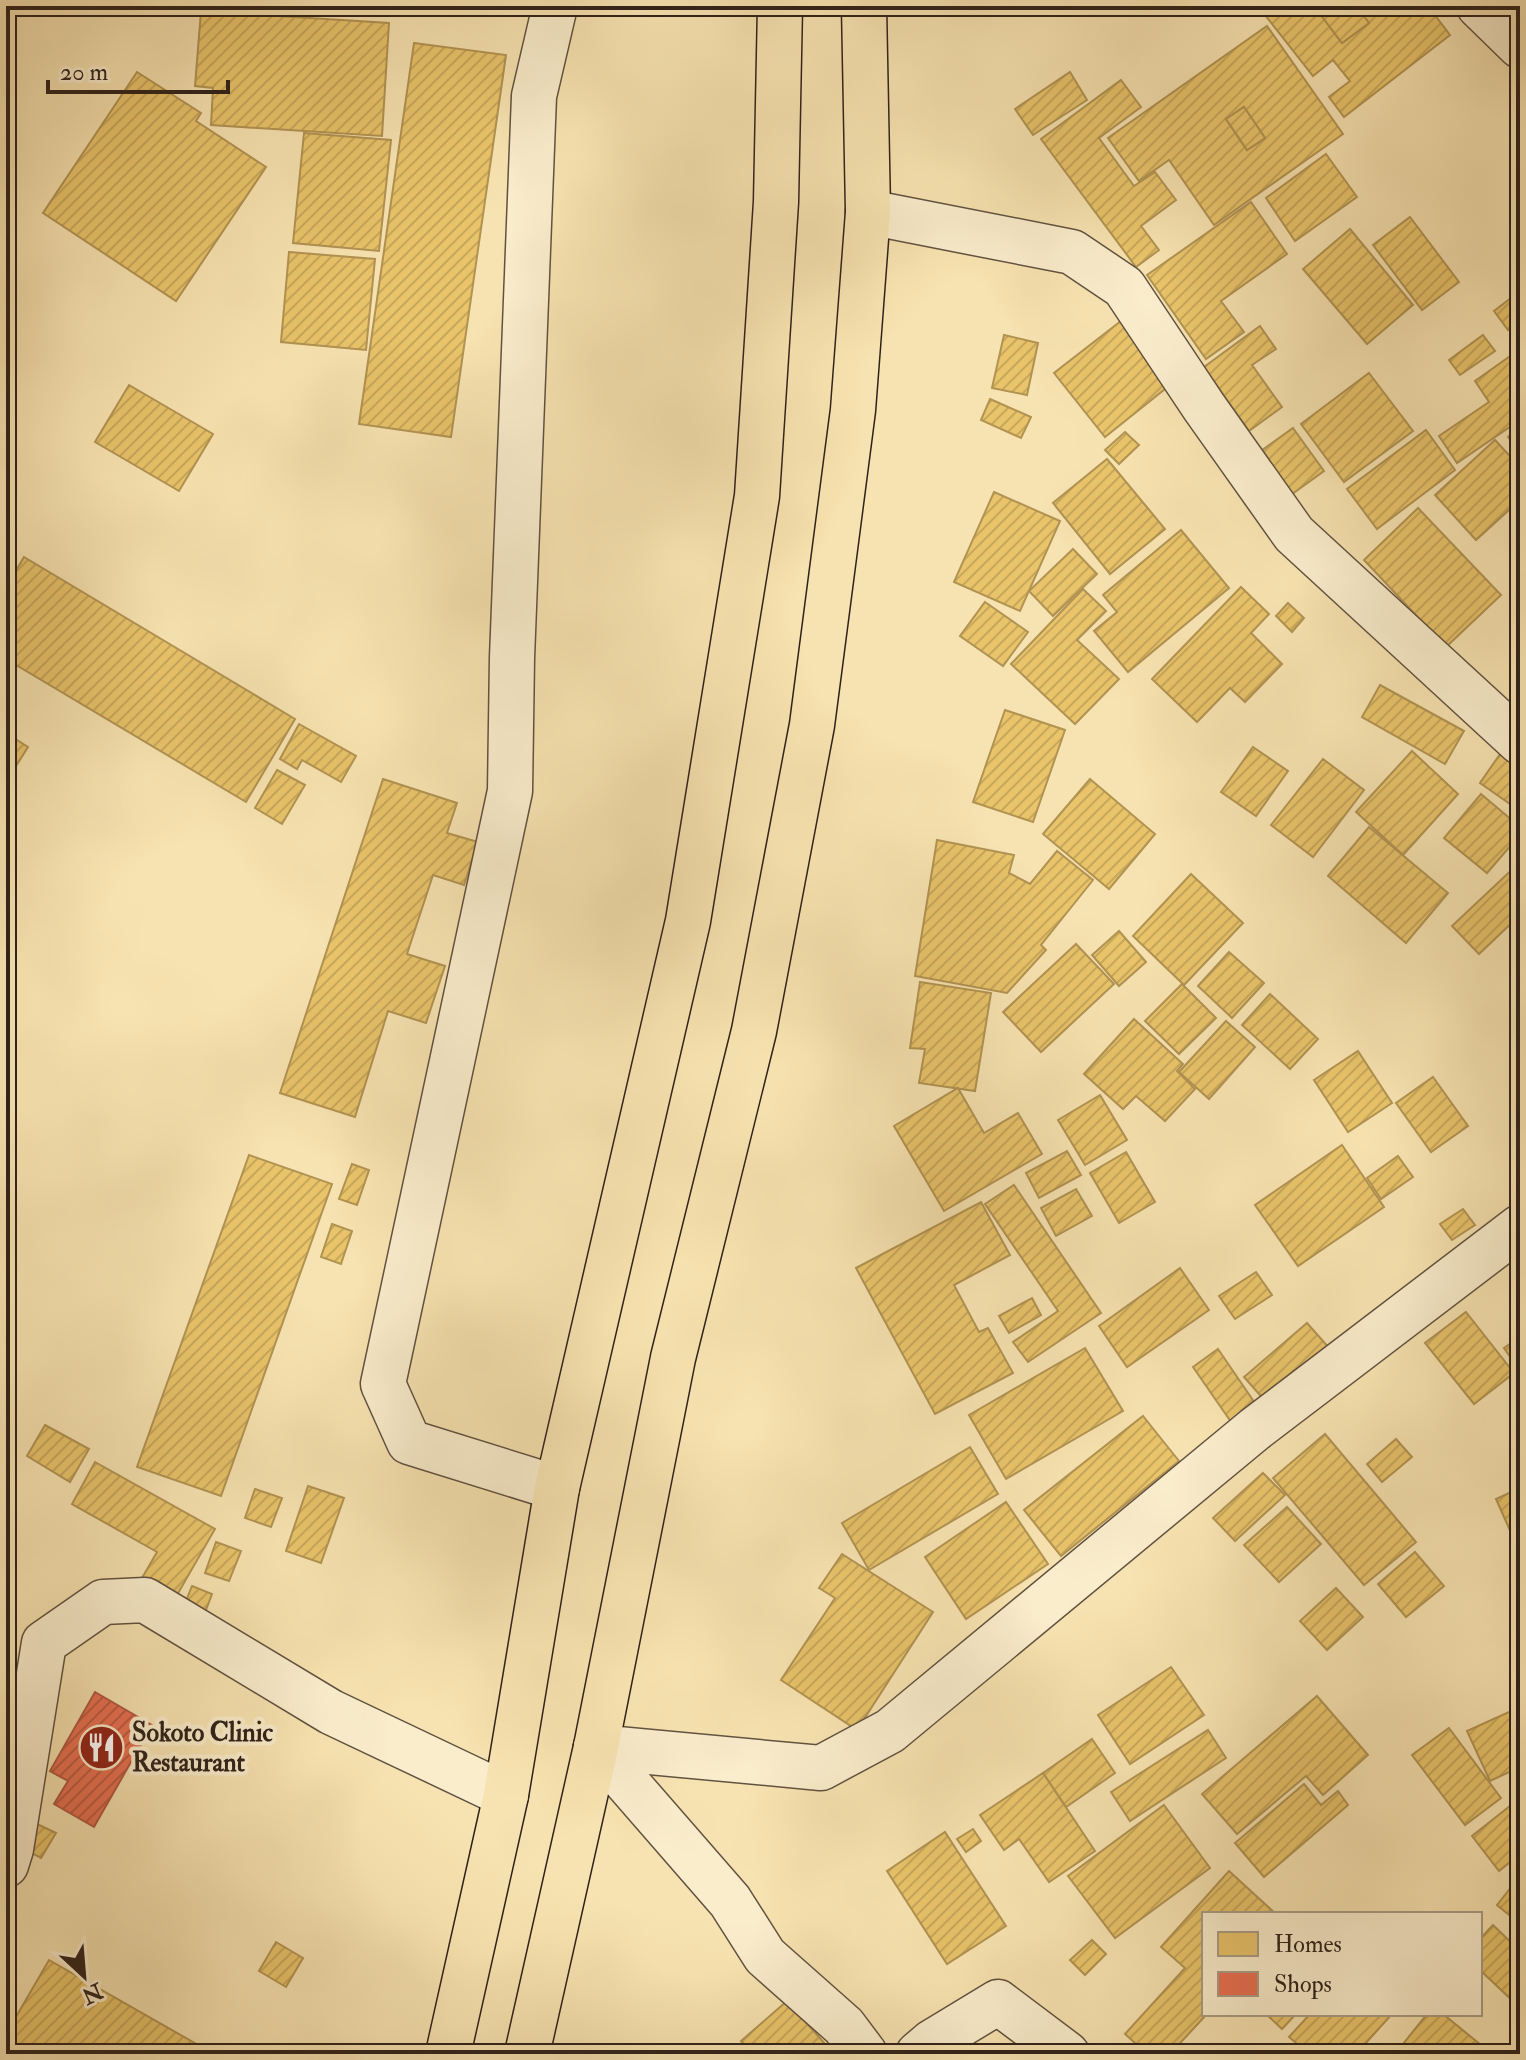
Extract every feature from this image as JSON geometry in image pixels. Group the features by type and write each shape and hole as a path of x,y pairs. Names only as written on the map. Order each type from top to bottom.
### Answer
{"main road":[{"path":"448,2054 506,1795 557,1488 688,921 757,496 776,202 780,6"},
{"path":"527,2054 596,1747 673,1358 754,1031 812,725 853,410 868,212 864,6"}],"street":[{"path":"555,6 534,96 512,658 510,791 383,1384 409,1442 557,1488"},
{"path":"1479,6 1520,46"},
{"path":"868,212 1072,252 1124,287 1294,534 1520,742"},
{"path":"596,1747 821,1768 890,1731 1255,1429 1520,1227"},
{"path":"6,1865 44,1643 103,1602 145,1600 331,1712 506,1795"},
{"path":"596,1747 730,1901 765,1956 844,2026 865,2054"},
{"path":"918,2054 932,2042 998,2002 1067,2054"}],"building: Homes":[{"path":"1258,6 1314,6 1342,43 1369,23 1356,6 1428,6 1450,35 1344,117 1329,97 1350,81 1333,60 1313,76"},
{"path":"1314,6 1356,6 1369,23 1342,43"},
{"path":"201,11 389,23 382,136 211,125 213,88 195,86"},
{"path":"1267,26 1343,134 1214,225 1169,160 1139,181 1108,138","holes":["1244,107 1265,138 1247,150 1226,119"]},
{"path":"414,43 506,55 451,437 359,424"},
{"path":"137,72 201,113 196,121 266,167 176,301 43,213"},
{"path":"1070,72 1087,100 1033,135 1015,109"},
{"path":"1121,80 1141,107 1099,138 1134,186 1155,172 1176,200 1141,226 1159,250 1136,267 1041,139"},
{"path":"1244,107 1265,138 1247,150 1226,119"},
{"path":"304,133 391,140 379,251 293,243"},
{"path":"1326,154 1357,197 1295,241 1266,198"},
{"path":"1251,202 1287,254 1221,301 1244,332 1206,359 1147,275"},
{"path":"1410,217 1459,282 1422,310 1373,245"},
{"path":"1350,229 1413,305 1367,344 1303,269"},
{"path":"289,252 375,259 366,350 281,342"},
{"path":"1520,291 1520,320 1508,330 1494,311"},
{"path":"1121,321 1170,385 1105,437 1054,373"},
{"path":"1260,326 1276,349 1252,365 1282,407 1249,431 1204,367"},
{"path":"1004,335 1038,343 1027,395 992,388"},
{"path":"1483,335 1495,351 1460,375 1449,360"},
{"path":"1516,352 1520,358 1520,420 1457,463 1439,436 1489,402 1475,381"},
{"path":"1369,373 1413,431 1344,482 1301,424"},
{"path":"129,385 213,434 179,491 95,442"},
{"path":"990,399 1031,417 1021,438 981,420"},
{"path":"1520,427 1520,452 1508,437"},
{"path":"1293,428 1324,471 1288,497 1258,453"},
{"path":"1426,430 1455,470 1377,529 1347,489"},
{"path":"1125,432 1139,445 1119,464 1105,450"},
{"path":"1495,440 1520,467 1520,500 1476,540 1435,495"},
{"path":"1107,459 1165,529 1110,574 1053,503"},
{"path":"994,492 1060,521 1020,611 954,582"},
{"path":"1418,508 1501,595 1446,647 1364,560"},
{"path":"1181,530 1229,588 1128,672 1094,631 1117,612 1103,595"},
{"path":"1073,549 1097,574 1053,616 1029,591"},
{"path":"24,557 295,719 246,802 6,659 6,588"},
{"path":"1241,587 1269,614 1251,633 1282,664 1245,702 1230,688 1197,722 1152,679"},
{"path":"1083,589 1106,611 1077,640 1119,679 1075,724 1011,664"},
{"path":"985,602 1028,632 1003,666 960,636"},
{"path":"1288,603 1304,618 1292,632 1276,616"},
{"path":"1380,685 1464,731 1445,764 1362,717"},
{"path":"1005,710 1065,730 1033,822 973,802"},
{"path":"299,724 356,756 341,782 302,760 297,769 280,759"},
{"path":"6,733 28,747 6,782"},
{"path":"1507,744 1520,754 1520,811 1480,783"},
{"path":"1253,747 1288,771 1256,816 1221,792"},
{"path":"1412,751 1458,794 1403,855 1356,812"},
{"path":"1323,759 1364,790 1313,857 1271,825"},
{"path":"277,770 305,785 282,824 255,808"},
{"path":"383,779 457,803 447,833 478,842 464,885 433,875 407,954 445,966 426,1023 388,1011 355,1117 280,1093"},
{"path":"1090,779 1155,834 1109,889 1043,834"},
{"path":"1481,794 1520,827 1520,835 1487,873 1444,838"},
{"path":"1369,827 1448,893 1406,943 1328,876"},
{"path":"937,840 1014,855 1009,873 1030,884 1057,851 1093,880 1041,945 1046,950 1007,993 915,976"},
{"path":"1520,862 1520,915 1479,954 1452,926"},
{"path":"1191,874 1243,923 1184,985 1133,936"},
{"path":"1119,931 1146,962 1119,986 1092,955"},
{"path":"1076,944 1114,984 1041,1052 1003,1012"},
{"path":"1229,952 1264,983 1232,1018 1198,986"},
{"path":"920,982 991,993 975,1091 919,1083 925,1049 910,1048"},
{"path":"1182,984 1216,1018 1179,1054 1145,1021"},
{"path":"1270,994 1318,1039 1290,1069 1242,1025"},
{"path":"1134,1019 1183,1064 1177,1071 1195,1089 1165,1121 1136,1096 1123,1109 1084,1074"},
{"path":"1226,1021 1255,1047 1209,1099 1179,1072"},
{"path":"1358,1051 1392,1103 1348,1132 1314,1080"},
{"path":"1433,1077 1468,1126 1431,1152 1396,1103"},
{"path":"958,1088 984,1133 1018,1113 1042,1154 944,1211 894,1126"},
{"path":"1100,1095 1127,1140 1085,1165 1058,1120"},
{"path":"1342,1145 1384,1207 1298,1266 1255,1205"},
{"path":"1067,1151 1081,1175 1039,1198 1026,1173"},
{"path":"1126,1152 1155,1202 1119,1223 1090,1173"},
{"path":"249,1155 332,1184 221,1496 137,1467"},
{"path":"1398,1156 1413,1177 1381,1199 1367,1178"},
{"path":"352,1164 369,1170 357,1205 339,1199"},
{"path":"1014,1185 1101,1313 1028,1362 1013,1342 1058,1311 985,1204"},
{"path":"1076,1189 1092,1216 1056,1236 1041,1208"},
{"path":"981,1202 1010,1255 954,1285 979,1332 988,1328 1013,1373 935,1414 856,1268"},
{"path":"1463,1209 1475,1225 1452,1240 1440,1224"},
{"path":"332,1224 352,1231 341,1264 321,1257"},
{"path":"1180,1268 1209,1310 1127,1367 1099,1326"},
{"path":"1256,1272 1272,1295 1235,1319 1219,1296"},
{"path":"1032,1298 1041,1315 1009,1333 999,1316"},
{"path":"1466,1312 1514,1373 1474,1404 1425,1343"},
{"path":"1307,1323 1330,1349 1267,1403 1244,1377"},
{"path":"1520,1337 1520,1371 1504,1348"},
{"path":"1085,1348 1123,1411 1006,1479 969,1415"},
{"path":"1218,1349 1261,1412 1236,1429 1193,1367"},
{"path":"1143,1416 1179,1461 1061,1556 1024,1510"},
{"path":"45,1425 89,1449 70,1482 27,1456"},
{"path":"1325,1434 1416,1542 1364,1585 1273,1478"},
{"path":"1396,1439 1412,1457 1382,1482 1367,1464"},
{"path":"970,1447 998,1494 869,1570 842,1523"},
{"path":"95,1462 215,1529 169,1609 135,1590 157,1552 72,1504"},
{"path":"1263,1473 1285,1495 1235,1541 1213,1518"},
{"path":"308,1486 344,1498 321,1563 286,1551"},
{"path":"1520,1488 1520,1553 1496,1499"},
{"path":"255,1489 282,1498 271,1527 245,1518"},
{"path":"1006,1502 1048,1564 966,1619 925,1557"},
{"path":"1287,1507 1321,1544 1279,1582 1244,1545"},
{"path":"216,1542 241,1551 229,1581 205,1573"},
{"path":"1415,1552 1444,1586 1406,1617 1378,1584"},
{"path":"842,1554 933,1612 857,1730 781,1680 835,1598 819,1588"},
{"path":"192,1586 212,1594 203,1618 182,1611"},
{"path":"1336,1588 1363,1617 1327,1650 1300,1621"},
{"path":"1171,1667 1204,1715 1130,1764 1098,1715"},
{"path":"1317,1696 1368,1755 1323,1795 1306,1776 1237,1834 1202,1794"},
{"path":"1520,1707 1520,1767 1490,1781 1467,1731"},
{"path":"1449,1728 1501,1798 1465,1825 1412,1755"},
{"path":"1208,1730 1226,1758 1130,1821 1111,1792"},
{"path":"1092,1739 1115,1773 1066,1807 1043,1773"},
{"path":"1043,1773 1095,1851 1049,1882 1019,1839 1004,1850 980,1815"},
{"path":"1304,1784 1321,1805 1338,1791 1348,1805 1264,1877 1235,1843"},
{"path":"1520,1798 1520,1854 1499,1871 1472,1836"},
{"path":"1164,1805 1210,1868 1115,1938 1068,1876"},
{"path":"37,1824 56,1833 41,1858 23,1848"},
{"path":"973,1829 981,1841 966,1852 957,1839"},
{"path":"945,1832 1006,1926 947,1964 887,1871"},
{"path":"1229,1871 1274,1912 1202,1912 1202,2016 1205,2016 1170,2054 1147,2054 1125,2034 1185,1968 1161,1947"},
{"path":"1520,1876 1520,1924 1497,1905"},
{"path":"1493,1925 1520,1951 1518,2006 1482,1972 1482,1937"},
{"path":"1092,1940 1106,1954 1085,1975 1070,1960"},
{"path":"276,1942 303,1958 286,1987 259,1971"},
{"path":"49,1960 214,2054 6,2054 6,2034"},
{"path":"787,2001 834,2054 752,2054 741,2041"},
{"path":"1268,2016 1294,2016 1282,2029"},
{"path":"1308,2016 1390,2016 1356,2054 1309,2054 1289,2037"},
{"path":"1425,2016 1445,2016 1492,2054 1395,2054"}],"building: Shops":[{"name":"Sokoto Clinic Restaurant","path":"95,1692 152,1725 94,1827 54,1804 68,1781 50,1771"}],"place":[{"name":"Sokoto Clinic Restaurant","path":"101,1748"}]}
